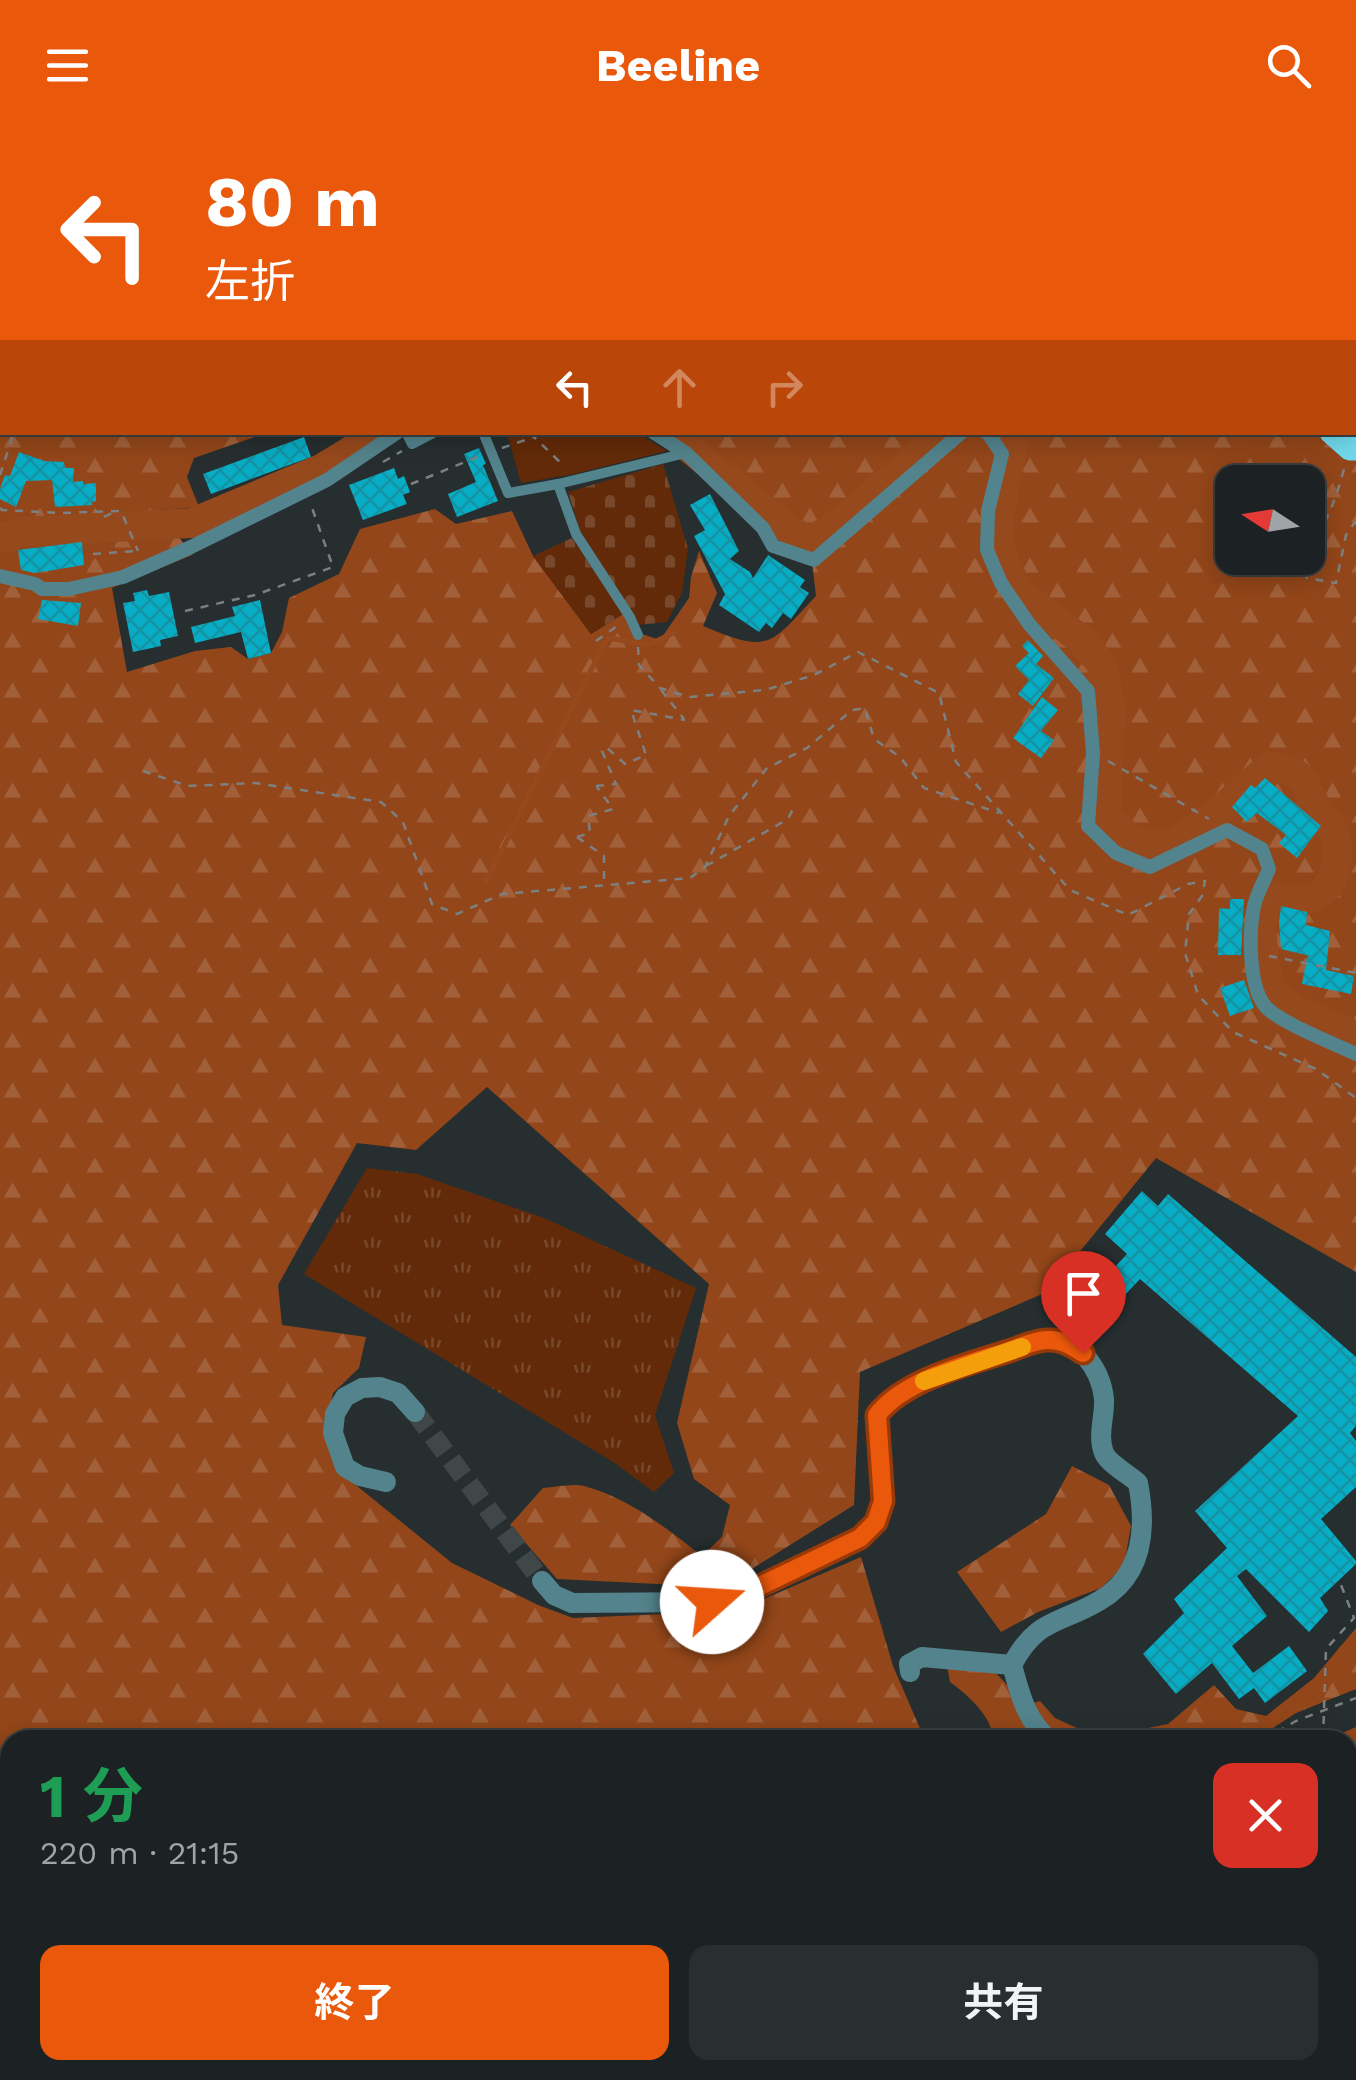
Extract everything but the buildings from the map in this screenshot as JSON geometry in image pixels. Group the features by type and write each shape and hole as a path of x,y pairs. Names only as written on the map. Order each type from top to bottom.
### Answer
{"street":[{"path":"0,576 35,584 42,590 69,589 122,577 327,480 404,435"},
{"path":"658,435 686,453 763,528 774,546 814,560 959,435"},
{"path":"989,435 1002,454 988,511 988,550 994,567 1029,624 1088,691 1093,753 1088,826 1116,853 1150,867 1227,830 1262,849 1269,869 1254,905 1251,953 1253,976 1265,1006 1356,1054"},
{"path":"542,1581 554,1595 572,1603 712,1602 737,1597 860,1538 876,1522 883,1501 877,1415 886,1403 916,1384 986,1358 1046,1340 1065,1342 1083,1353 1097,1372 1104,1400 1101,1441 1106,1458 1138,1483 1143,1509 1134,1568 1118,1588 1098,1602 1044,1625 1023,1644 1012,1665 1028,1716 1037,1730"},
{"path":"386,1482 360,1476 346,1466 333,1433 335,1414 346,1397 362,1388 380,1387 398,1393 415,1412"},
{"path":"910,1672 910,1664 922,1658 1012,1665"}],"lane":[{"path":"404,435 412,444 429,435"},
{"path":"485,435 495,450 508,493 686,453"},
{"path":"558,484 576,534 630,618 638,641"}],"path":[{"path":"0,475 13,435"},
{"path":"411,484 534,435 564,466"},
{"path":"1325,523 1337,495 1346,443"},
{"path":"185,612 255,595 333,567 311,504"},
{"path":"0,508 120,512"},
{"path":"104,517 120,512"},
{"path":"94,554 138,551 120,512"},
{"path":"1305,575 1336,583 1346,535 1355,522 1356,526"},
{"path":"596,641 630,618"},
{"path":"604,886 604,856 577,837 590,833 588,816 613,809 596,786 616,784 602,751 606,747 625,764 646,755 631,710 685,720 639,665 638,641"},
{"path":"660,688 688,697 765,690 814,675 858,652 939,693 956,762 1070,890 1128,915 1188,884 1205,881 1202,896 1190,914 1185,952 1198,995 1232,1032 1316,1070 1356,1098"},
{"path":"705,867 729,816 767,768 806,748 852,710 865,708 874,739 900,757 924,788 1000,813"},
{"path":"1098,756 1219,825"},
{"path":"143,771 188,786 255,783 381,802 403,822 432,904 456,914 502,894 690,878 788,819 793,809"},
{"path":"1273,957 1356,973"},
{"path":"1323,1730 1326,1649 1354,1618 1339,1580"},
{"path":"1280,1730 1356,1698"}],"green space":[{"path":"0,435 260,435 194,458 187,477 199,507 159,510 192,555 112,588 127,672 195,651 231,647 248,659 271,653 282,632 289,598 339,574 360,529 435,509 456,524 512,511 533,556 591,634 623,614 639,633 660,640 689,598 699,551 717,593 703,626 742,640 767,640 788,626 816,596 809,536 691,435 1356,435 1356,1272 1156,1158 1047,1292 860,1372 854,1505 739,1577 698,1586 557,1579 510,1525 543,1488 579,1485 601,1491 646,1515 702,1556 722,1537 730,1505 694,1479 677,1423 709,1284 487,1087 416,1150 357,1143 278,1285 282,1325 366,1337 359,1368 333,1393 326,1433 341,1473 452,1563 538,1605 573,1618 736,1611 861,1557 893,1666 921,1730 0,1730"},
{"path":"508,435 641,435 667,451 574,474 521,483"},
{"path":"663,464 688,549 682,593 667,622 638,625 580,531 568,492"},
{"path":"572,538 623,614 591,634 533,556"},
{"path":"367,1168 417,1174 544,1218 696,1288 655,1415 674,1473 654,1492 613,1462 304,1274"},
{"path":"1072,1466 1109,1485 1131,1526 1124,1566 1101,1588 1038,1612 1001,1632 957,1572 1046,1514"},
{"path":"1356,1628 1356,1689 1296,1713 1270,1730 1139,1730 1168,1724 1214,1685 1236,1709 1266,1716 1314,1678"},
{"path":"947,1666 994,1671 1008,1686 1027,1730 992,1730 972,1700 950,1682"},
{"path":"1040,1701 1055,1718 1079,1729 1096,1730 1048,1730 1030,1704"}],"waterway":[{"path":"0,537 20,532 192,523 321,469 377,435"},
{"path":"674,435 784,526 810,542 861,505 935,435"},
{"path":"1013,435 998,522 1001,555 1019,592 1080,639 1101,663 1111,706 1106,815 1131,840 1167,845 1224,807 1270,766 1297,775 1334,833 1337,863 1331,880 1318,895 1301,900 1268,898 1261,927 1265,968 1274,995 1300,1012 1356,1036"},
{"path":"486,882 608,638 648,645 675,632"}],"tunnel":[{"path":"415,1412 542,1581"}],"slow traffic":[{"path":"924,1381 1022,1347"}],"route":[{"path":"712,1602 737,1597 860,1538 876,1522 883,1501 877,1415 886,1403 916,1384 1046,1340 1065,1342 1083,1353"}]}
